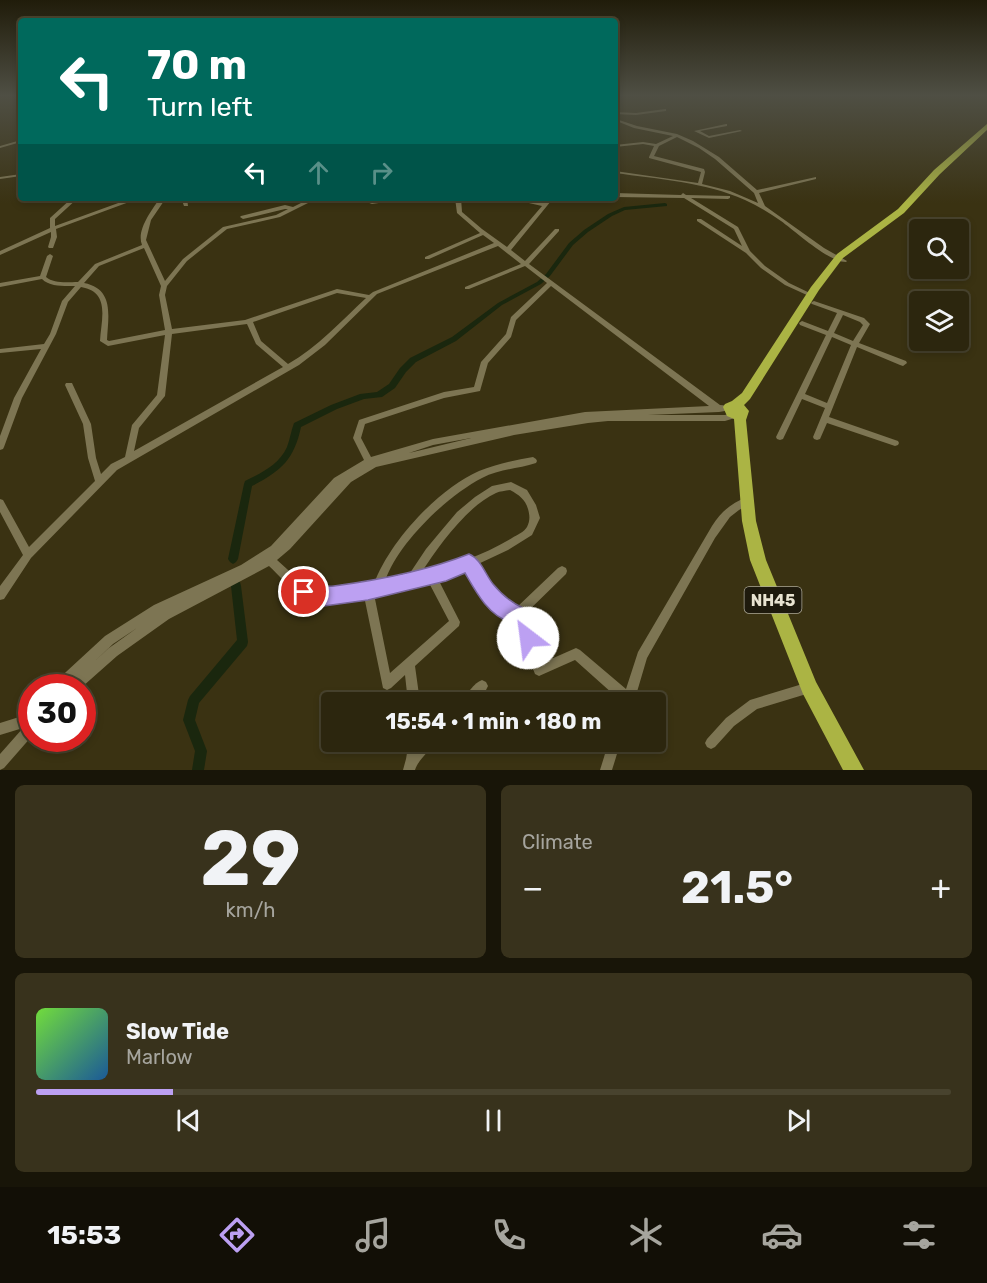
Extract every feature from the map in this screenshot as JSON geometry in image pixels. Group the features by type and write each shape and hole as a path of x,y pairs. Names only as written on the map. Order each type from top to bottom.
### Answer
{"highway":[{"path":"733,411 746,396 843,257 879,226 901,212 936,172 982,131"},
{"path":"733,411 749,405 802,323 812,299"},
{"name":"NH45","path":"733,411 758,560 809,688 854,770"}],"street":[{"path":"659,131 698,145 756,192 762,207"},
{"path":"696,131 709,137 740,131"},
{"path":"684,138 701,133"},
{"path":"618,146 643,143 657,145 676,136"},
{"path":"0,147 18,142"},
{"path":"657,145 651,157 702,170 700,184"},
{"path":"618,172 700,184 739,197 762,207 814,244 843,257"},
{"path":"0,178 18,175"},
{"path":"756,192 814,178"},
{"path":"618,195 739,197"},
{"path":"683,195 737,230 748,252"},
{"path":"51,247 54,237 52,219 72,201"},
{"path":"0,252 52,229 129,201"},
{"path":"162,201 148,220 143,240 165,286"},
{"path":"185,201 186,205"},
{"path":"129,457 135,427 161,396 169,332 163,308 165,286 184,260 225,228 238,223 271,219 308,201"},
{"path":"459,201 459,212 507,251 733,411"},
{"path":"507,251 549,201"},
{"path":"243,217 285,207 293,208"},
{"path":"699,220 748,252 780,280 812,299 866,323 855,344 817,437"},
{"path":"467,288 525,264 557,230"},
{"path":"426,272 428,255 484,233"},
{"path":"0,595 28,555 99,480 129,457 288,368 317,348 370,297 381,290 498,244"},
{"path":"0,447 22,389 56,325 61,307 97,265 144,246"},
{"path":"43,277 50,256"},
{"path":"0,285 43,277 50,282 83,283 93,288 103,297 106,314 103,337 105,344 249,321 337,291 370,297"},
{"path":"369,460 357,438 362,422 444,395 477,389 484,362 510,335 513,319 551,283"},
{"path":"780,437 841,312"},
{"path":"249,321 258,342 288,368"},
{"path":"802,323 903,363"},
{"path":"0,351 46,346"},
{"path":"69,385 87,424 92,458 99,480"},
{"path":"800,395 830,407"},
{"path":"88,674 113,652 165,615 246,575 267,558 337,481 369,460 433,442 585,415 622,411 733,411"},
{"path":"72,674 110,640 158,609 267,558 287,546 348,479 374,464 392,458 514,432 588,420 725,418 733,411"},
{"path":"825,419 895,443"},
{"path":"431,576 454,622 387,684 373,589 392,555 442,501 478,476 493,469 533,461"},
{"path":"267,558 304,592 324,597 373,589 431,576 505,547 529,532 534,525 534,511 522,491 504,487 478,498 437,542 411,580"},
{"path":"631,692 642,656 712,535 733,506 747,501"},
{"path":"0,503 28,555"},
{"path":"469,563 485,590 505,611 517,614"},
{"path":"517,614 562,571"},
{"path":"517,614 538,670 576,654 618,692"},
{"path":"409,664 413,692"},
{"path":"477,692 482,686"},
{"path":"711,743 730,722 754,704 809,688"},
{"path":"0,729 18,723"},
{"path":"0,764 18,743"},
{"path":"411,765 421,752"},
{"path":"606,770 612,752"}],"waterway":[{"path":"233,559 248,484 282,462 291,447 297,425 363,396 379,395 392,386 413,360 454,339 500,304 539,283 548,275 571,244 610,215 624,209 665,205"},
{"path":"198,770 201,751 189,720 194,700 243,642 236,586"}],"route":[{"path":"304,592 324,597 368,590 446,572 469,563 485,590 505,611 517,614 528,638"}]}
